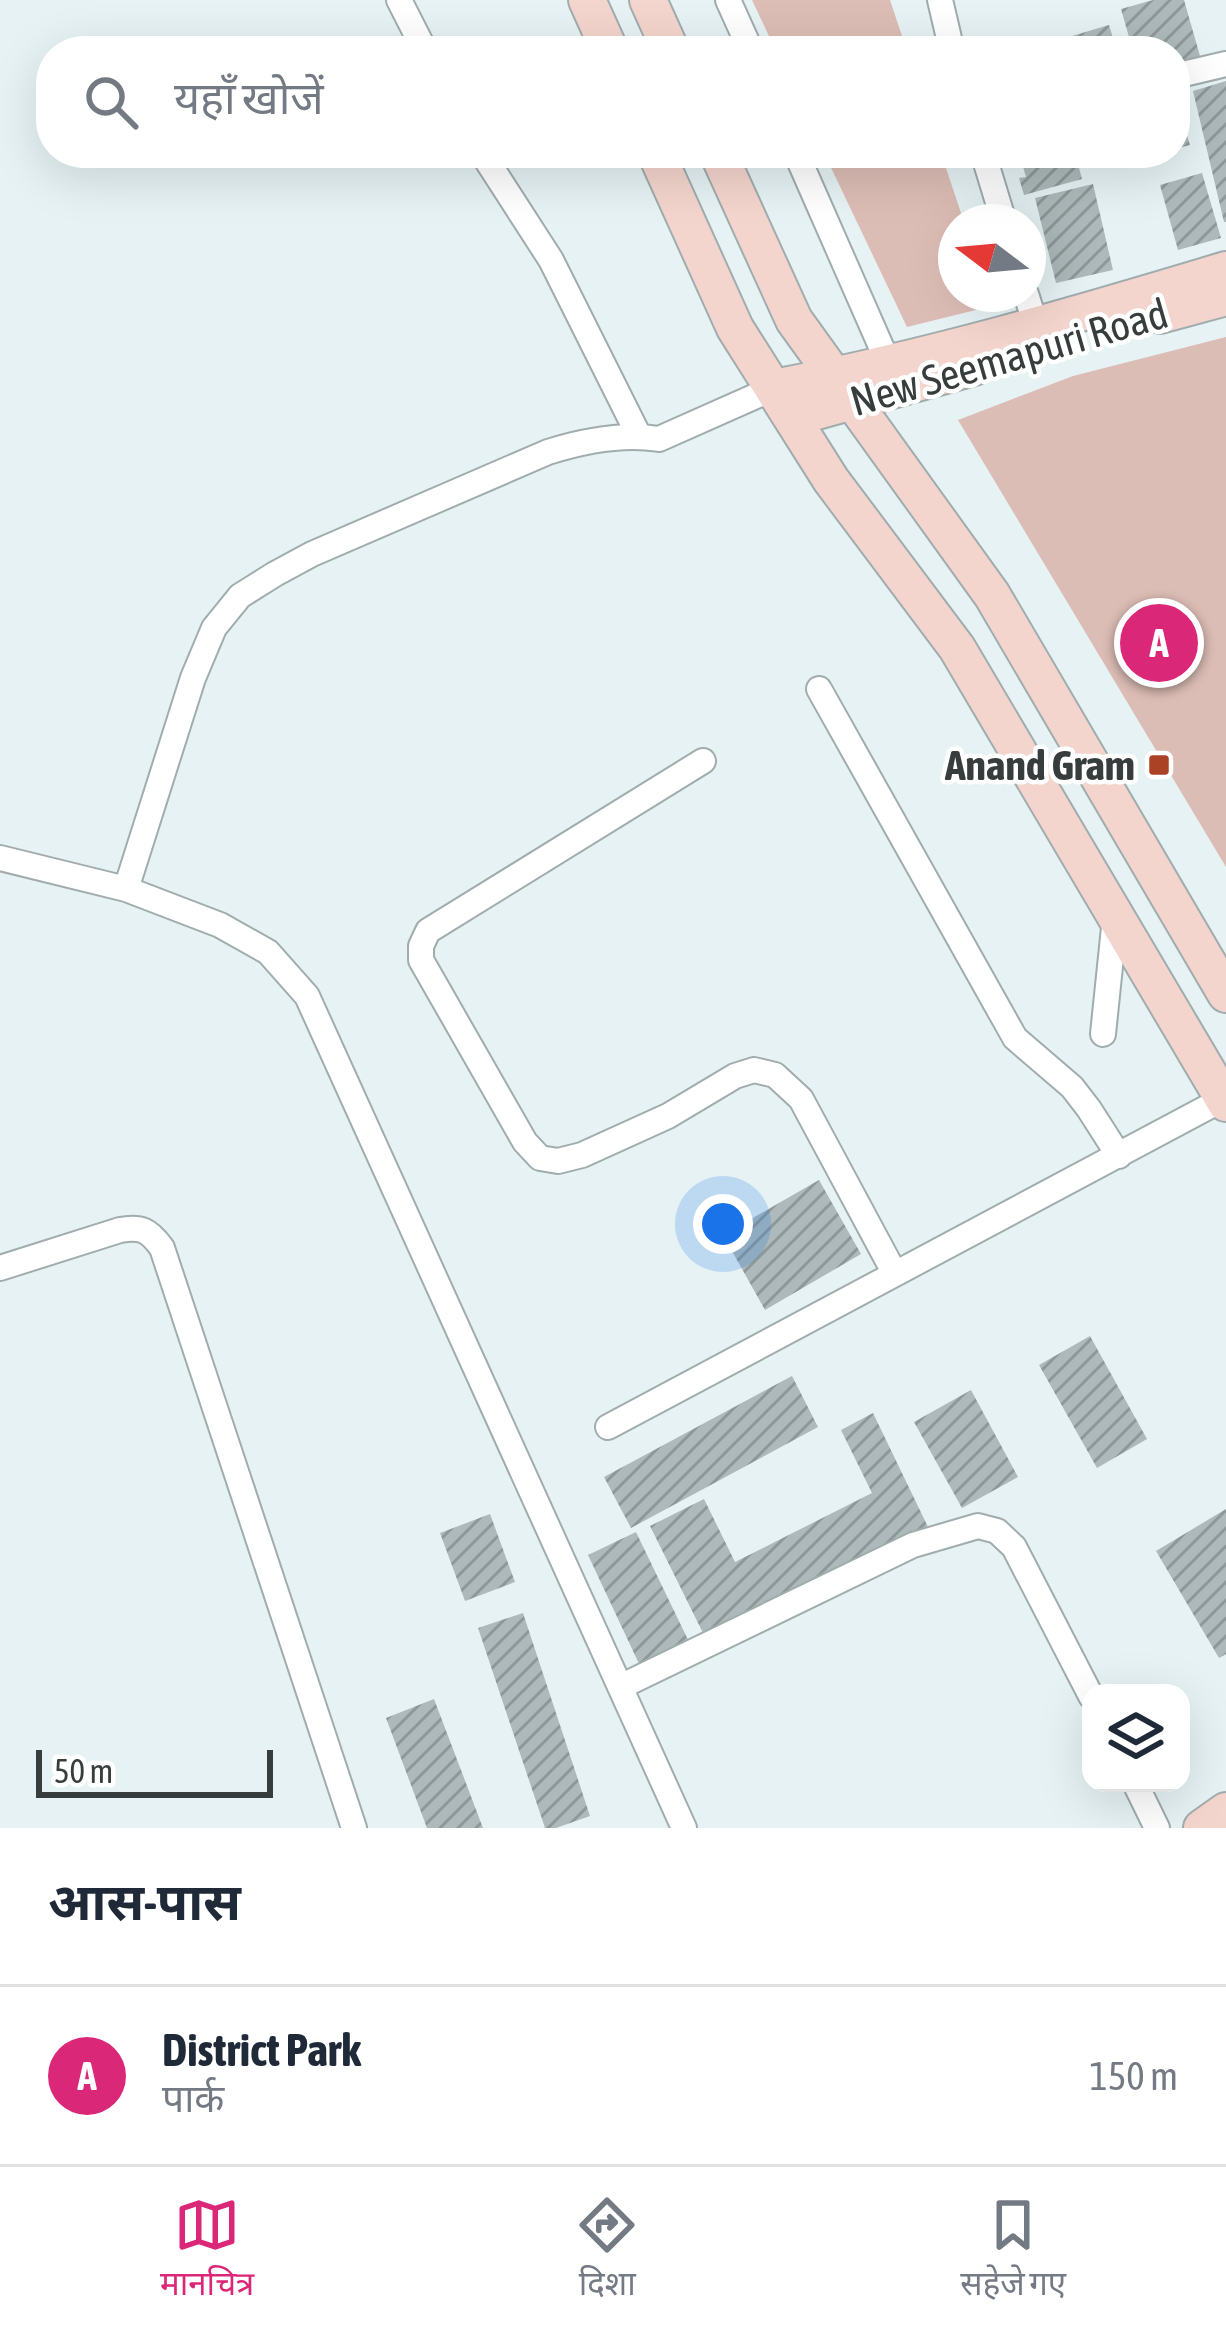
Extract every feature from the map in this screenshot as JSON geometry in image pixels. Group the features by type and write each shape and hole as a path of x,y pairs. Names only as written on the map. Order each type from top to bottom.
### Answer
{"main road":[{"path":"587,0 603,36"},
{"path":"648,0 664,36"},
{"path":"663,168 735,328 832,480 957,648 1225,1101"},
{"path":"725,168 794,320 992,595 1226,994"},
{"name":"New Seemapuri Road","path":"783,403 894,376 1035,323 1226,270"},
{"name":"New Seemapuri Road","path":"1035,323 1226,297"},
{"path":"1202,1828 1226,1811"}],"street":[{"path":"399,0 417,36"},
{"path":"728,0 744,36"},
{"path":"940,0 948,36"},
{"path":"1190,72 1226,64"},
{"path":"492,168 551,260 639,436"},
{"path":"803,168 894,376"},
{"path":"988,168 999,204"},
{"path":"126,889 193,678 214,628 240,596 312,554 548,452 576,443 639,436 659,439 783,403"},
{"path":"819,688 1015,1038 1072,1088 1119,1156"},
{"path":"704,761 428,931 421,960 525,1142 540,1158 558,1161 582,1155 668,1116 735,1076 754,1070 775,1075 801,1099 895,1274"},
{"path":"0,858 126,889 220,925 268,952 307,996 684,1828"},
{"path":"1103,1034 1115,916"},
{"path":"608,1427 1225,1101"},
{"path":"0,1268 138,1227 152,1233 162,1248 353,1828"},
{"path":"620,1687 913,1546 978,1526 997,1531 1014,1546 1085,1684"},
{"path":"1139,1792 1157,1828"}],"shaded area":[{"path":"752,0 890,0 902,36 769,36"},
{"path":"831,168 946,168 958,204 938,204 938,312 968,312 907,327"},
{"path":"1226,337 1226,867 958,420 1073,376"}],"building":[{"path":"1153,0 1184,0 1200,56 1190,59 1190,36 1129,36 1121,9"},
{"path":"1109,25 1112,36 1072,36"},
{"path":"1226,81 1226,222 1224,222 1193,91"},
{"path":"1023,168 1079,168 1082,179 1024,195 1019,178 1026,177"},
{"path":"1202,173 1221,238 1178,250 1160,185"},
{"path":"1093,184 1113,270 1056,283 1046,243 1046,204 1036,204 1035,198"},
{"path":"819,1180 861,1254 765,1310 723,1235"},
{"path":"1090,1336 1147,1439 1097,1468 1039,1365"},
{"path":"792,1376 818,1427 631,1528 604,1477"},
{"path":"971,1390 1018,1477 962,1508 914,1422"},
{"path":"873,1413 929,1529 705,1637 650,1526 704,1499 735,1562 872,1493 841,1430"},
{"path":"1226,1509 1226,1654 1219,1658 1156,1551"},
{"path":"490,1514 515,1582 465,1601 440,1533"},
{"path":"636,1532 691,1646 641,1668 588,1555"},
{"path":"523,1613 590,1816 556,1828 545,1828 478,1628"},
{"path":"434,1699 483,1828 427,1828 386,1718"}],"place":[{"name":"District Park","path":"1159,643"},
{"name":"Anand Gram","path":"1159,765"}]}
